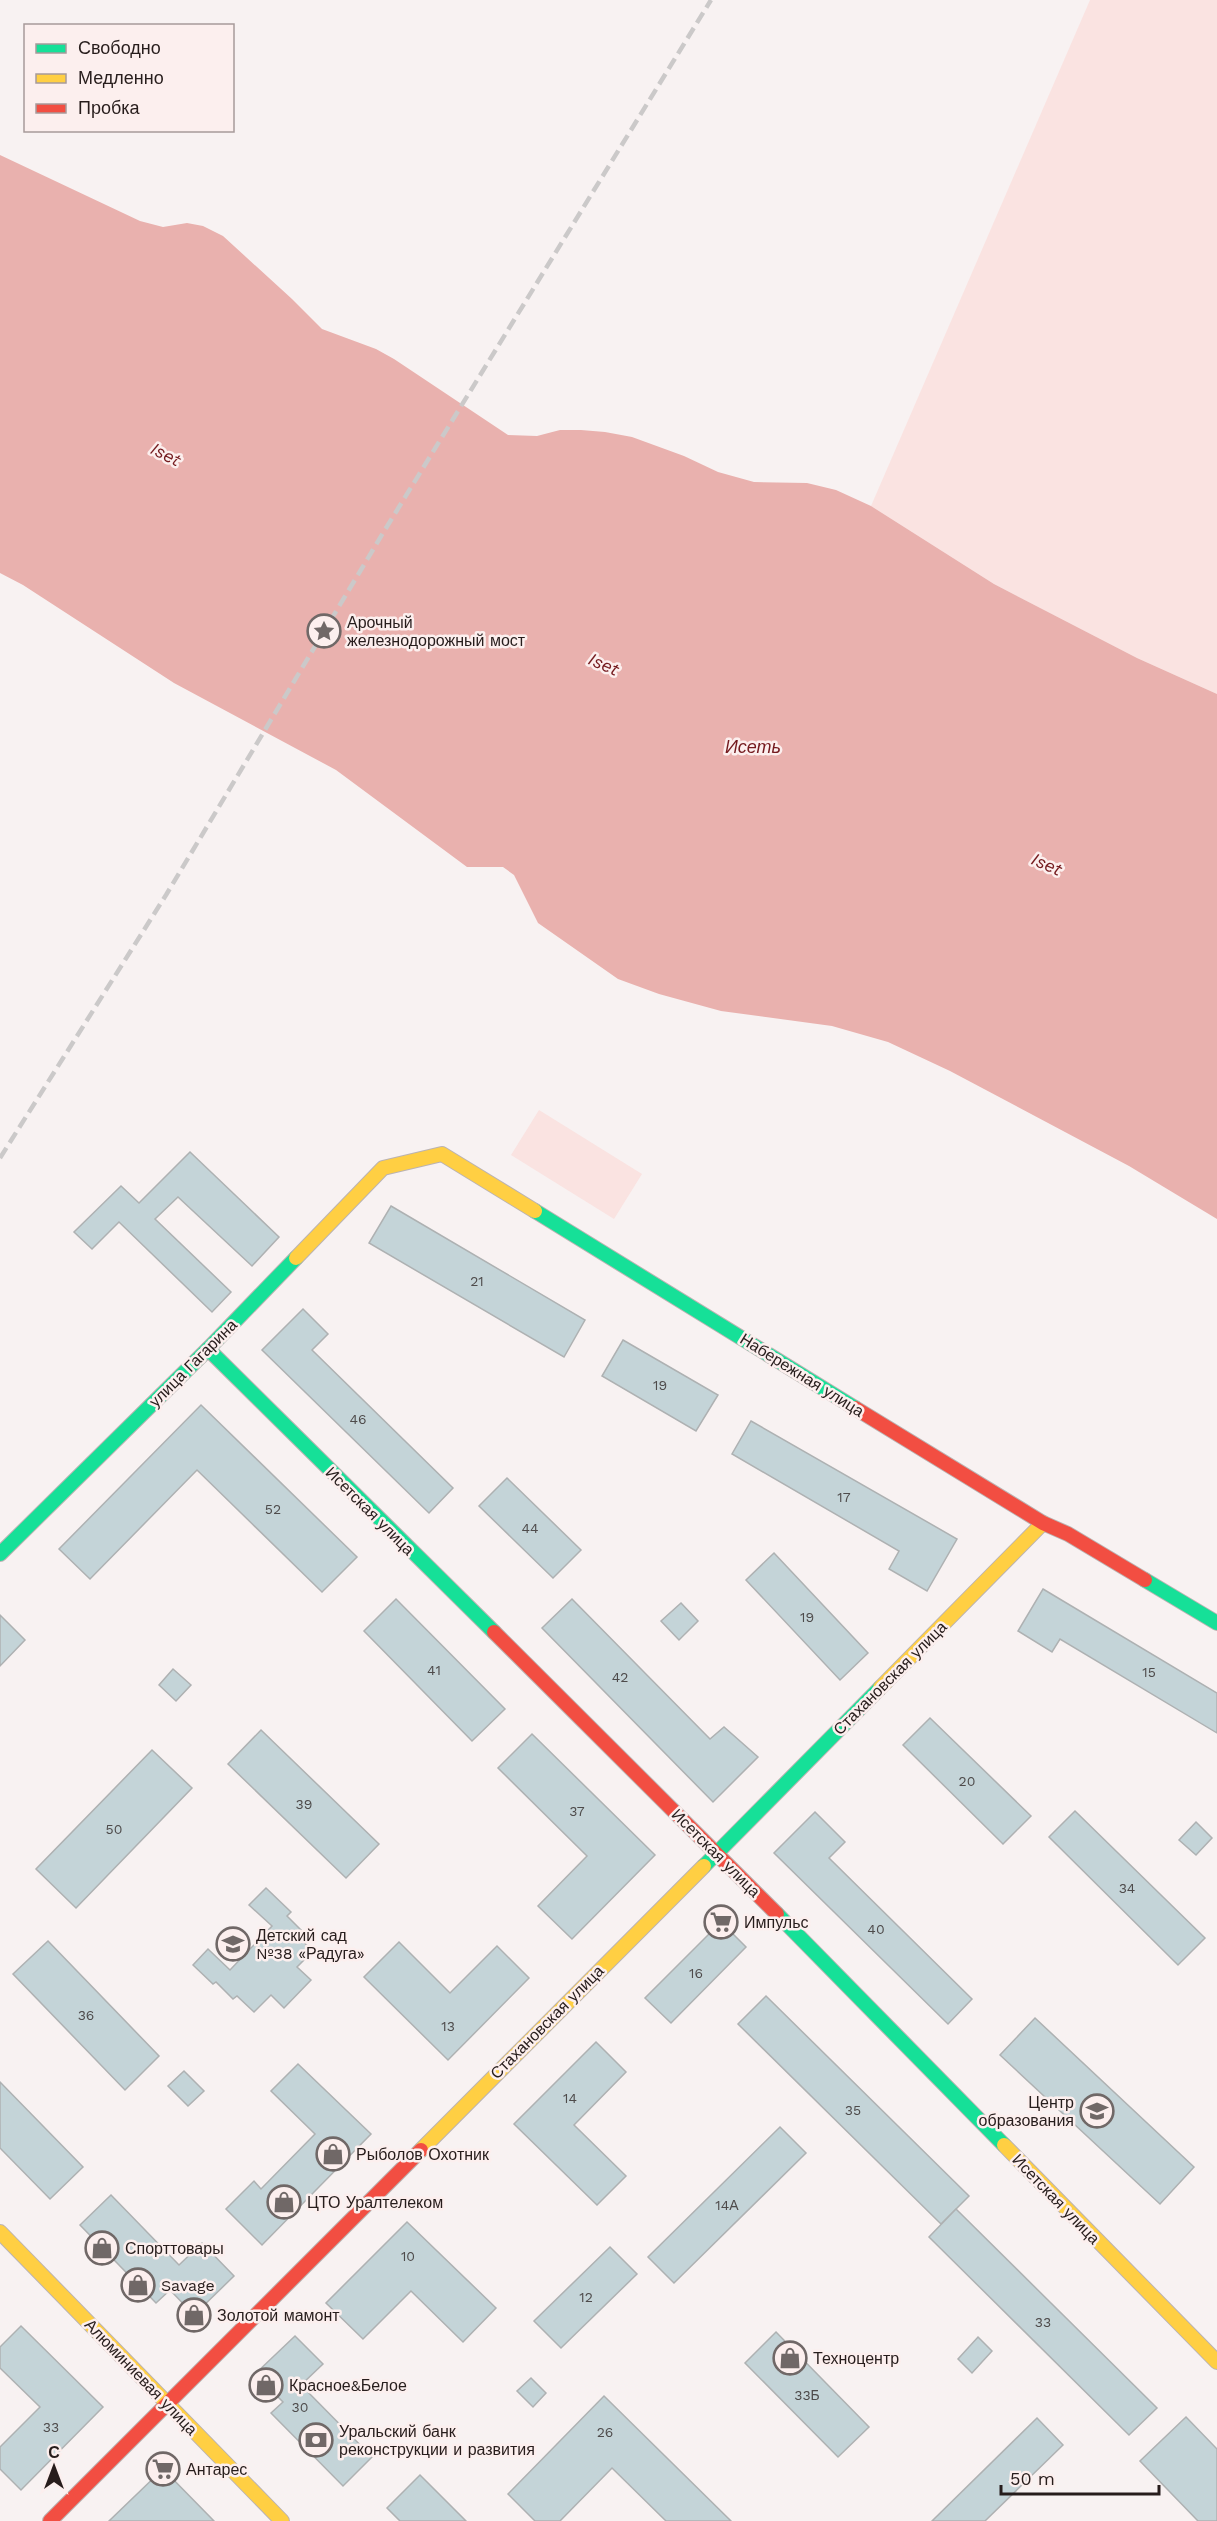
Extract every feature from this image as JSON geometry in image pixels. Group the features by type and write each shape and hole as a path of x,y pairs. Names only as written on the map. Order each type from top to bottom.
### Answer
{"street":[{"name":"Набережная улица","path":"383,1168 442,1154 1043,1523 1068,1534 1217,1623"},
{"name":"улица Гагарина","path":"0,1554 208,1349 383,1168"},
{"name":"Исетская улица","path":"208,1349 717,1853 1217,2362"},
{"name":"Стахановская улица","path":"50,2521 1043,1523"},
{"name":"Алюминиевая улица","path":"0,2232 282,2521"}],"shaded area":[{"path":"1090,0 1217,0 1217,694 1137,658 994,584 871,506"},
{"path":"539,1110 642,1174 614,1219 511,1155"}],"water":[{"name":"Исеть","path":"0,155 140,221 163,227 187,223 203,226 223,236 322,329 376,349 394,359 508,435 537,436 560,430 605,432 632,437 684,456 718,472 754,482 807,483 836,490 871,506 994,584 1137,658 1217,694 1217,1219 1129,1166 950,1071 888,1042 832,1026 721,1011 659,994 618,979 538,923 514,875 503,867 467,867 336,770 174,683 23,585 0,573"}],"building":[{"path":"190,1152 279,1237 252,1266 178,1197 155,1219 231,1292 212,1312 119,1222 92,1249 74,1232 121,1186 139,1203"},
{"path":"391,1206 585,1320 564,1357 369,1243"},
{"path":"303,1309 328,1334 312,1350 453,1488 429,1513 262,1350"},
{"path":"623,1340 718,1395 696,1431 602,1376"},
{"path":"201,1405 357,1557 322,1592 197,1470 90,1579 59,1549"},
{"path":"751,1421 957,1539 927,1591 889,1569 899,1551 732,1454"},
{"path":"507,1478 581,1550 553,1578 479,1506"},
{"path":"774,1553 868,1653 840,1680 746,1580"},
{"path":"1043,1589 1217,1693 1217,1733 1060,1639 1052,1652 1018,1631"},
{"path":"396,1599 505,1709 472,1741 364,1631"},
{"path":"572,1599 710,1739 724,1727 758,1757 713,1802 542,1628"},
{"path":"681,1603 698,1621 679,1640 661,1621"},
{"path":"0,1615 25,1640 0,1666"},
{"path":"173,1669 191,1685 176,1701 159,1685"},
{"path":"930,1718 1031,1816 1003,1844 903,1745"},
{"path":"261,1730 379,1844 346,1878 228,1764"},
{"path":"532,1734 655,1855 572,1939 538,1906 587,1856 498,1768"},
{"path":"152,1750 192,1788 76,1908 36,1869"},
{"path":"1075,1811 1205,1938 1178,1965 1049,1837"},
{"path":"815,1812 845,1842 829,1858 972,1999 948,2024 774,1853"},
{"path":"1196,1822 1212,1838 1196,1855 1179,1840"},
{"path":"266,1888 291,1912 287,1916 302,1931 297,1936 313,1951 297,1967 311,1980 284,2008 271,1995 254,2012 237,1996 233,1999 216,1982 213,1984 193,1965 208,1949 230,1970 272,1926 249,1905"},
{"path":"721,1922 746,1947 671,2023 645,1998"},
{"path":"48,1941 159,2056 125,2090 13,1974"},
{"path":"399,1942 450,1993 497,1946 529,1978 448,2060 364,1977"},
{"path":"766,1996 969,2196 941,2224 738,2024"},
{"name":"Центр образования","path":"1035,2018 1194,2167 1160,2204 1000,2055"},
{"path":"596,2042 626,2072 574,2125 626,2176 597,2205 514,2124"},
{"path":"298,2064 371,2134 262,2245 226,2209 254,2181 261,2189 315,2134 271,2091"},
{"path":"184,2071 204,2091 188,2106 168,2086"},
{"path":"0,2082 83,2167 50,2199 0,2148"},
{"path":"780,2127 806,2153 674,2283 648,2257"},
{"path":"111,2195 179,2265 202,2243 234,2276 194,2315 170,2290 156,2303 80,2225"},
{"path":"956,2209 1157,2408 1129,2435 929,2237"},
{"path":"407,2222 496,2308 463,2342 411,2291 363,2339 326,2303"},
{"path":"610,2247 637,2274 561,2348 534,2321"},
{"path":"21,2326 103,2407 21,2490 0,2469 0,2447 40,2407 0,2368 0,2347"},
{"path":"776,2332 869,2427 838,2457 745,2363"},
{"path":"295,2336 323,2364 301,2385 372,2457 343,2486 271,2413 283,2402 255,2374"},
{"path":"978,2337 992,2351 972,2373 958,2359"},
{"path":"531,2378 546,2393 533,2407 517,2391"},
{"path":"604,2396 731,2521 666,2521 612,2468 560,2521 535,2521 508,2494"},
{"path":"1186,2417 1217,2449 1217,2521 1198,2521 1140,2461"},
{"path":"1037,2418 1063,2445 985,2521 932,2521"},
{"path":"163,2469 214,2521 109,2521"},
{"path":"420,2475 466,2521 400,2521 387,2508"}],"railway":[{"path":"0,1158 166,895 383,533 711,0"}],"traffic: fast":[{"path":"535,1211 855,1408"},
{"path":"0,1554 208,1349 296,1258"},
{"path":"208,1349 494,1632"},
{"path":"1145,1580 1217,1623"},
{"path":"704,1866 880,1688"},
{"path":"777,1914 1004,2145"}],"traffic: slow":[{"path":"296,1258 383,1168 442,1154 535,1211"},
{"path":"880,1688 1043,1523"},
{"path":"421,2150 704,1866"},
{"path":"1004,2145 1217,2362"},
{"path":"0,2232 282,2521"}],"traffic: jam":[{"path":"855,1408 1043,1523 1068,1534 1145,1580"},
{"path":"494,1632 777,1914"},
{"path":"50,2521 421,2150"}],"place":[{"name":"Арочный железнодорожный мост","path":"324,631"},
{"name":"Импульс","path":"721,1922"},
{"name":"Детский сад №38 «Радуга»","path":"233,1944"},
{"name":"Центр образования","path":"1097,2111"},
{"name":"Рыболов Охотник","path":"333,2154"},
{"name":"ЦТО Уралтелеком","path":"284,2202"},
{"name":"Спорттовары","path":"102,2248"},
{"name":"Savage","path":"138,2285"},
{"name":"Золотой мамонт","path":"194,2315"},
{"name":"Техноцентр","path":"790,2358"},
{"name":"Красное&Белое","path":"266,2385"},
{"name":"Уральский банк реконструкции и развития","path":"316,2440"},
{"name":"Антарес","path":"163,2469"}],"water label":[{"name":"Iset","path":"166,454"},
{"name":"Iset","path":"604,664"},
{"name":"Iset","path":"1047,864"}]}
